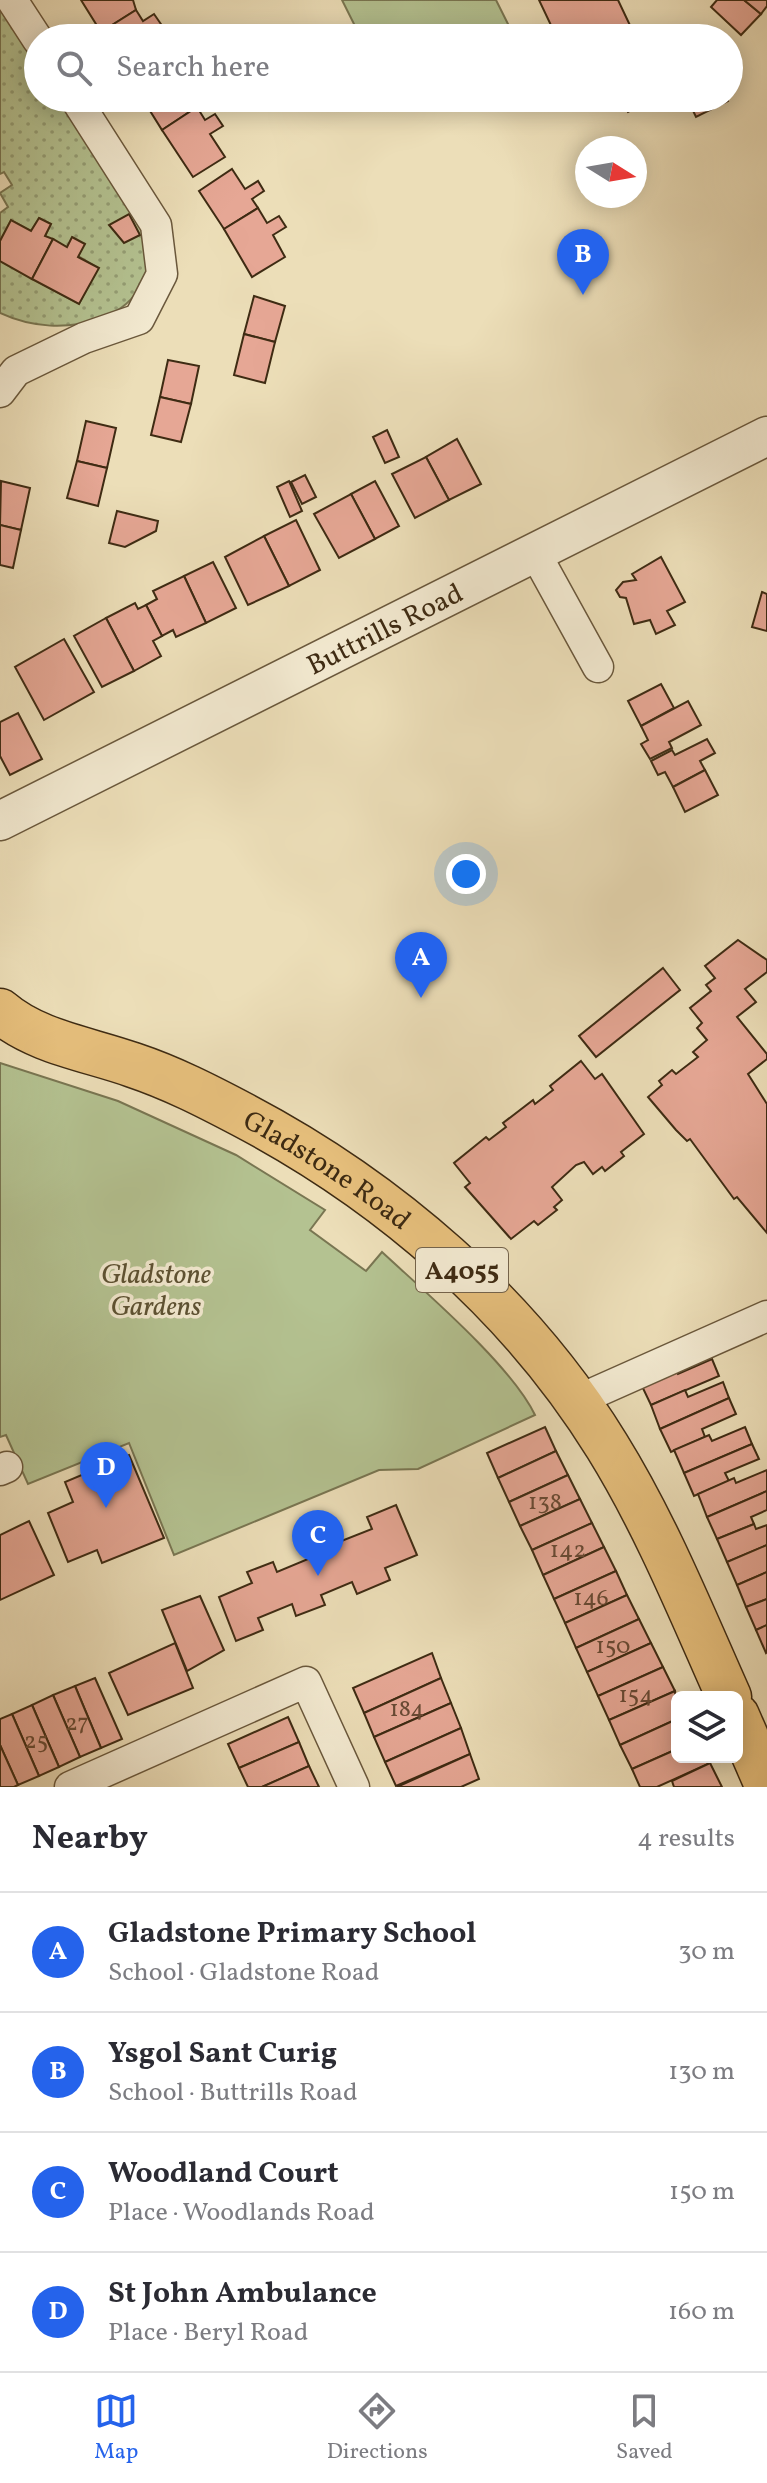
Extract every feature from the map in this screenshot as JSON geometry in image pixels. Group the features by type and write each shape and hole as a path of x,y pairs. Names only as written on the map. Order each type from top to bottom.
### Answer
{"main road":[{"name":"Gladstone Road","path":"7,1024 133,1065 198,1091 264,1126 349,1179 438,1247 484,1291 576,1401 635,1493 726,1691"},
{"path":"743,1730 767,1785"}],"street":[{"path":"12,0 28,24"},
{"path":"5,371 139,319 162,274 156,225 84,112"},
{"name":"Buttrills Road","path":"0,821 767,436"},
{"path":"534,551 598,667"},
{"path":"576,1401 767,1316"},
{"path":"70,1787 306,1682 354,1787"}],"green space":[{"path":"342,0 496,0 508,24 354,24"},
{"path":"0,11 19,21 24,30 24,112 74,112 147,229 150,257 147,271 126,304 102,318 63,326 25,322 0,313 0,261 79,304 98,268 45,236 51,224 39,218 31,231 11,220 0,241 0,213 8,207 0,193 12,185 4,172 0,174"},
{"name":"Gladstone Gardens","path":"0,1063 118,1101 236,1155 325,1210 310,1230 366,1271 382,1252 487,1352 523,1395 535,1415 418,1469 379,1470 174,1555 129,1443 28,1484 6,1435 0,1437"}],"building":[{"path":"81,0 133,0 136,10 114,24 96,24"},
{"path":"539,0 618,0 629,24 550,24"},
{"path":"717,0 744,0 761,14 743,33 743,24 729,24 711,7"},
{"path":"744,0 767,0 767,6 761,14"},
{"path":"136,10 143,21 154,14 161,24 114,24"},
{"path":"151,112 189,112 162,130"},
{"path":"189,112 200,112 205,120 215,114 223,126 210,134 225,157 193,177 162,130"},
{"path":"232,169 245,189 258,181 264,191 252,199 258,208 224,229 199,191"},
{"path":"258,208 267,223 279,216 286,227 273,235 285,257 252,277 224,229"},
{"path":"129,214 140,235 124,243 109,225"},
{"path":"39,218 51,224 45,236 53,239 32,279 0,261 0,241 11,220 31,231"},
{"path":"72,237 85,244 78,257 99,268 79,304 32,279 53,239 67,247"},
{"path":"254,296 285,306 275,342 244,334"},
{"path":"244,334 275,342 265,383 234,375"},
{"path":"168,360 199,366 191,404 160,397"},
{"path":"160,397 191,404 181,442 151,435"},
{"path":"86,421 116,428 107,468 77,461"},
{"path":"387,430 399,457 385,463 373,437"},
{"path":"457,439 481,484 449,500 426,457"},
{"path":"426,457 449,500 415,518 392,474"},
{"path":"77,461 107,468 98,506 67,498"},
{"path":"305,475 316,497 302,504 291,482"},
{"path":"1,481 30,488 21,530 0,525"},
{"path":"289,481 302,511 290,517 277,487"},
{"path":"375,481 399,526 375,539 351,494"},
{"path":"351,494 375,539 339,558 314,514"},
{"path":"117,511 158,521 156,531 125,547 109,543"},
{"path":"296,520 320,570 289,586 264,536"},
{"path":"0,525 21,530 13,568 0,565"},
{"path":"264,536 289,586 248,605 225,557"},
{"path":"661,557 685,602 667,611 675,625 656,634 650,620 634,624 626,598 620,597 616,590 623,582 636,580 632,574"},
{"path":"213,562 236,608 206,623 184,576"},
{"path":"184,576 206,623 176,637 173,630 162,636 146,605 157,599 153,591"},
{"path":"762,592 767,594 767,631 752,627"},
{"path":"135,603 138,609 146,605 162,636 153,641 161,656 134,671 106,618"},
{"path":"106,618 134,671 102,687 74,636"},
{"path":"64,639 94,692 44,720 15,667"},
{"path":"661,684 674,708 641,726 628,701"},
{"path":"688,701 701,725 669,742 672,748 650,759 641,744 648,740 641,726"},
{"path":"18,713 42,759 10,775 0,756 0,722"},
{"path":"707,739 715,753 700,761 705,770 673,787 665,772 658,775 651,761 672,750 675,755"},
{"path":"705,770 718,795 685,812 673,787"},
{"path":"738,940 767,960 767,972 745,989 756,1002 737,1017 767,1054 767,1059 748,1074 767,1104 767,1233 737,1197 734,1199 690,1139 687,1141 676,1130 648,1097 662,1085 659,1081 672,1070 676,1074 698,1057 693,1052 707,1040 697,1028 702,1023 690,1008 711,991 706,985 715,978 705,966"},
{"path":"663,968 680,990 596,1057 579,1036"},
{"path":"581,1061 595,1079 602,1074 644,1134 621,1152 624,1156 605,1171 602,1167 593,1174 584,1162 576,1165 552,1187 562,1200 554,1207 557,1210 538,1225 534,1221 511,1239 465,1187 470,1183 454,1163 486,1137 489,1140 506,1127 503,1123 533,1100 535,1104 553,1090 550,1086"},
{"path":"712,1359 719,1376 651,1405 640,1382 675,1367 678,1374"},
{"path":"723,1382 729,1398 660,1429 651,1405 685,1390 688,1397"},
{"path":"729,1398 736,1414 702,1429 705,1437 671,1452 660,1429"},
{"path":"545,1427 556,1451 498,1478 487,1453"},
{"path":"745,1427 752,1444 684,1473 674,1450 709,1435 712,1441"},
{"path":"752,1444 759,1459 725,1473 729,1481 694,1496 684,1473"},
{"path":"556,1451 568,1475 509,1502 498,1478"},
{"path":"129,1455 164,1538 102,1563 97,1550 68,1562 48,1513 73,1502 65,1482"},
{"path":"767,1470 767,1491 707,1517 698,1494 734,1478 736,1483"},
{"path":"568,1475 580,1499 520,1526 509,1502"},
{"path":"767,1491 767,1510 751,1517 754,1524 717,1539 707,1517"},
{"path":"580,1499 592,1523 532,1550 520,1526"},
{"path":"396,1505 417,1555 385,1568 390,1580 357,1594 352,1582 321,1595 325,1605 296,1616 292,1604 258,1618 263,1630 236,1641 219,1597 252,1583 247,1572 273,1562 277,1572 313,1557 308,1544 335,1533 339,1542 372,1529 367,1517"},
{"path":"29,1521 54,1575 0,1600 0,1535"},
{"path":"592,1523 604,1547 543,1575 532,1550"},
{"path":"754,1524 756,1529 767,1525 767,1545 727,1562 717,1539"},
{"path":"767,1545 767,1572 737,1585 727,1562"},
{"path":"604,1547 616,1571 554,1599 543,1575"},
{"path":"616,1571 627,1595 565,1623 554,1599"},
{"path":"767,1572 767,1599 746,1607 737,1585"},
{"path":"627,1595 639,1619 576,1648 565,1623"},
{"path":"200,1596 224,1650 187,1671 162,1610"},
{"path":"767,1599 767,1625 756,1630 746,1607"},
{"path":"639,1619 651,1643 587,1672 576,1648"},
{"path":"767,1625 767,1652 766,1653 756,1630"},
{"path":"175,1643 193,1688 128,1715 109,1673"},
{"path":"651,1643 663,1667 598,1696 587,1672"},
{"path":"432,1653 441,1678 364,1713 353,1688"},
{"path":"663,1667 675,1691 609,1720 598,1696"},
{"path":"95,1678 122,1739 101,1748 75,1686"},
{"path":"441,1678 451,1703 374,1737 364,1713"},
{"path":"75,1686 101,1748 80,1757 53,1695"},
{"path":"671,1693 671,1722 620,1745 609,1720"},
{"path":"53,1695 80,1757 59,1767 32,1705"},
{"path":"451,1703 461,1728 385,1762 374,1737"},
{"path":"32,1705 59,1767 39,1776 12,1714"},
{"path":"12,1714 39,1776 18,1785 0,1745 0,1719"},
{"path":"288,1717 299,1742 239,1768 228,1744"},
{"path":"671,1722 671,1752 632,1769 620,1745"},
{"path":"461,1728 470,1754 396,1786 385,1762"},
{"path":"299,1742 309,1766 262,1787 248,1787 239,1768"},
{"path":"0,1745 18,1785 14,1787 0,1787"},
{"path":"671,1752 671,1763 710,1763 657,1787 640,1787 632,1769"},
{"path":"470,1754 479,1779 461,1787 397,1787"},
{"path":"710,1763 722,1787 674,1787 672,1781"},
{"path":"309,1766 319,1787 262,1787"}],"place":[{"name":"Ysgol Sant Curig","path":"583,295"},
{"name":"Gladstone Primary School","path":"421,998"},
{"name":"St John Ambulance","path":"106,1508"},
{"name":"Woodland Court","path":"318,1576"}]}
